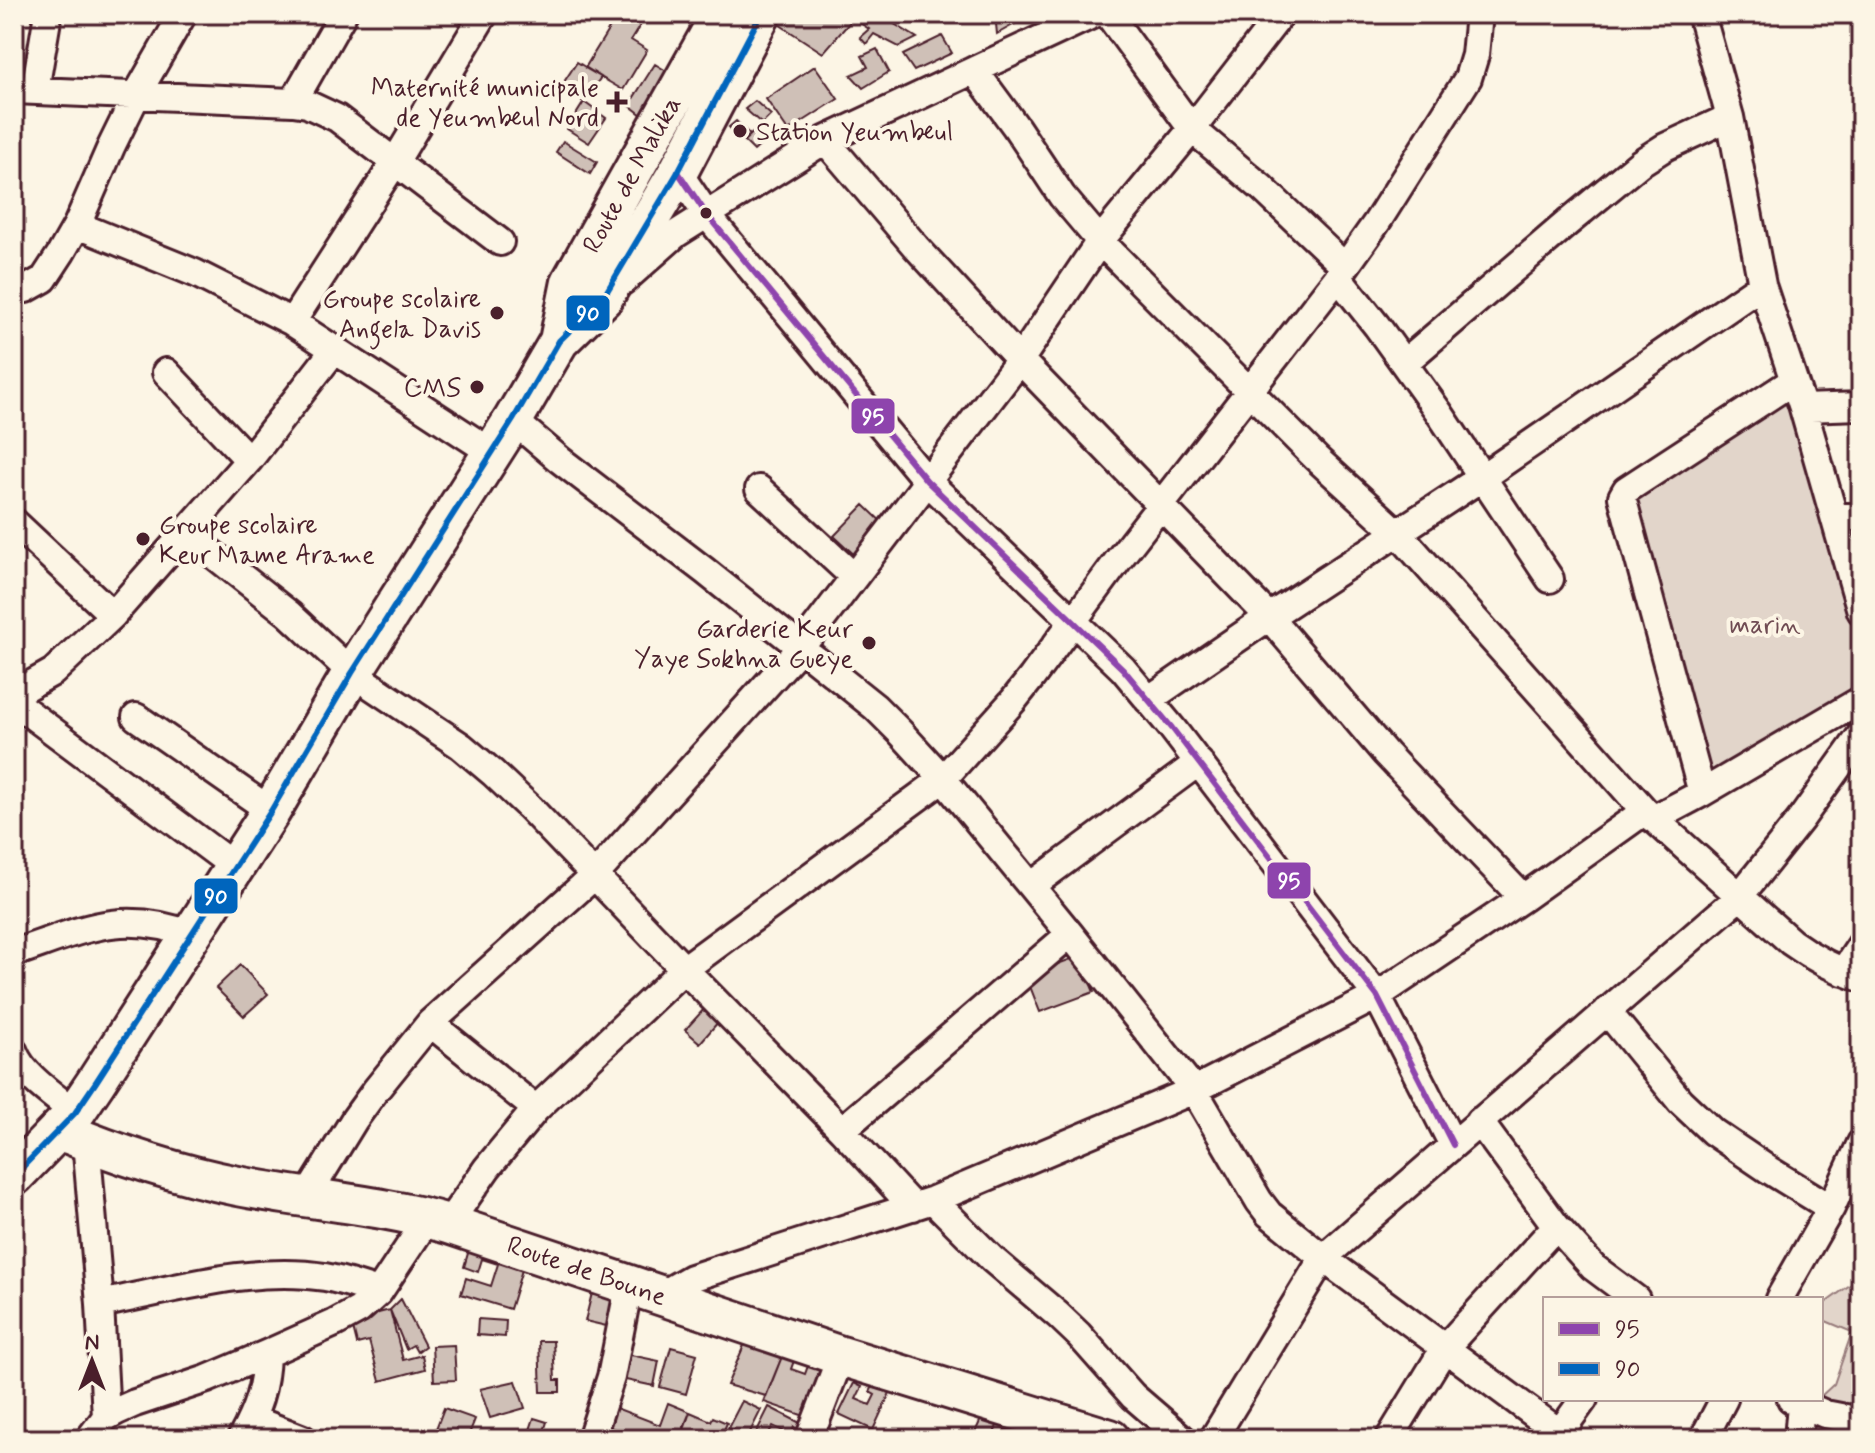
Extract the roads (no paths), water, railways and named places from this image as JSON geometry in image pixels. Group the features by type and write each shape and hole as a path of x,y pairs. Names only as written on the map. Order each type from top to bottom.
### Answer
{"main road":[{"name":"Route de Malika","path":"14,1176 73,1128 559,341 603,298 678,172 743,19"},
{"name":"Route de Malika","path":"559,341 571,282 743,19"},
{"name":"Route de Boune","path":"73,1128 145,1162 173,1170 237,1186 438,1221 505,1241 841,1356 1088,1436"}],"street":[{"path":"48,14 25,90 307,104 337,118 500,242"},
{"path":"14,290 26,289 44,279 77,225 137,94 183,14"},
{"path":"293,102 343,14"},
{"path":"292,322 395,162 484,14"},
{"path":"603,298 676,234 825,140 1094,14"},
{"path":"1108,14 1192,129 1262,188 1341,272 1550,579"},
{"path":"306,1198 354,1120 430,1023 595,875 801,647 1020,360 1100,241 1281,14"},
{"path":"89,1439 106,1417 135,1403 207,1379 359,1310 379,1292 536,1109 684,969 943,779 1023,689 1341,272 1468,78 1475,55 1479,14"},
{"path":"1701,14 1730,117 1762,285 1803,408 1848,517 1861,611"},
{"path":"974,70 1062,196 1100,241 1316,458 1398,533 1649,815 1808,955 1852,975 1861,945"},
{"path":"1404,363 1640,163 1665,147 1730,117"},
{"path":"825,140 916,247 1020,360 1269,617 1386,754 1523,898"},
{"path":"678,172 707,215 927,481 1123,669 1199,762 1377,996 1453,1145"},
{"path":"77,225 195,273 292,322 491,452"},
{"path":"1148,700 1481,478 1762,285"},
{"path":"14,694 53,672 113,615 249,460 335,349"},
{"path":"166,372 249,460"},
{"path":"1702,793 1622,497 1626,490 1793,381"},
{"path":"1803,408 1861,406"},
{"path":"513,420 875,707 943,779 1194,1090 1269,1214 1557,1436 1583,1401"},
{"path":"759,489 854,577"},
{"path":"14,522 113,615"},
{"path":"186,533 289,614 352,673 461,746 493,773 842,1130 923,1204 1058,1315 1133,1396 1183,1439"},
{"path":"591,1439 645,1290 923,1204 1194,1090 1377,996 1649,815 1702,793 1861,700"},
{"path":"14,702 235,867"},
{"path":"136,717 271,811"},
{"path":"1213,1439 1323,1258 1739,897 1801,819 1861,735"},
{"path":"1031,886 1199,762"},
{"path":"14,953 101,925 128,922 169,927 191,935"},
{"path":"842,1130 1070,934"},
{"path":"1607,1011 1680,1101 1713,1132 1831,1208"},
{"path":"430,1023 536,1109"},
{"path":"14,1052 17,1060 73,1128 100,1304 106,1417"},
{"path":"1479,1121 1556,1226 1593,1267 1633,1297"},
{"path":"1780,1297 1831,1208 1861,1143"},
{"path":"1389,1439 1444,1349 1556,1226"},
{"path":"100,1304 259,1275 327,1277 379,1292"},
{"path":"266,1354 262,1394 247,1429 303,1439"},
{"path":"809,1439 841,1356"},
{"path":"1703,1439 1723,1401"},
{"path":"1798,1439 1796,1402 1825,1414 1861,1421"}],"place":[{"name":"Maternité municipale de Yeumbeul Nord","path":"617,102"},
{"name":"Station Yeumbeul","path":"740,131"},
{"name":"Groupe scolaire Angela Davis","path":"497,313"},
{"name":"CMS","path":"477,387"},
{"name":"Groupe scolaire Keur Mame Arame","path":"143,539"},
{"name":"Garderie Keur Yaye Sokhna Gueye","path":"869,643"}],"park label":[{"name":"marin","path":"1765,624"}]}
